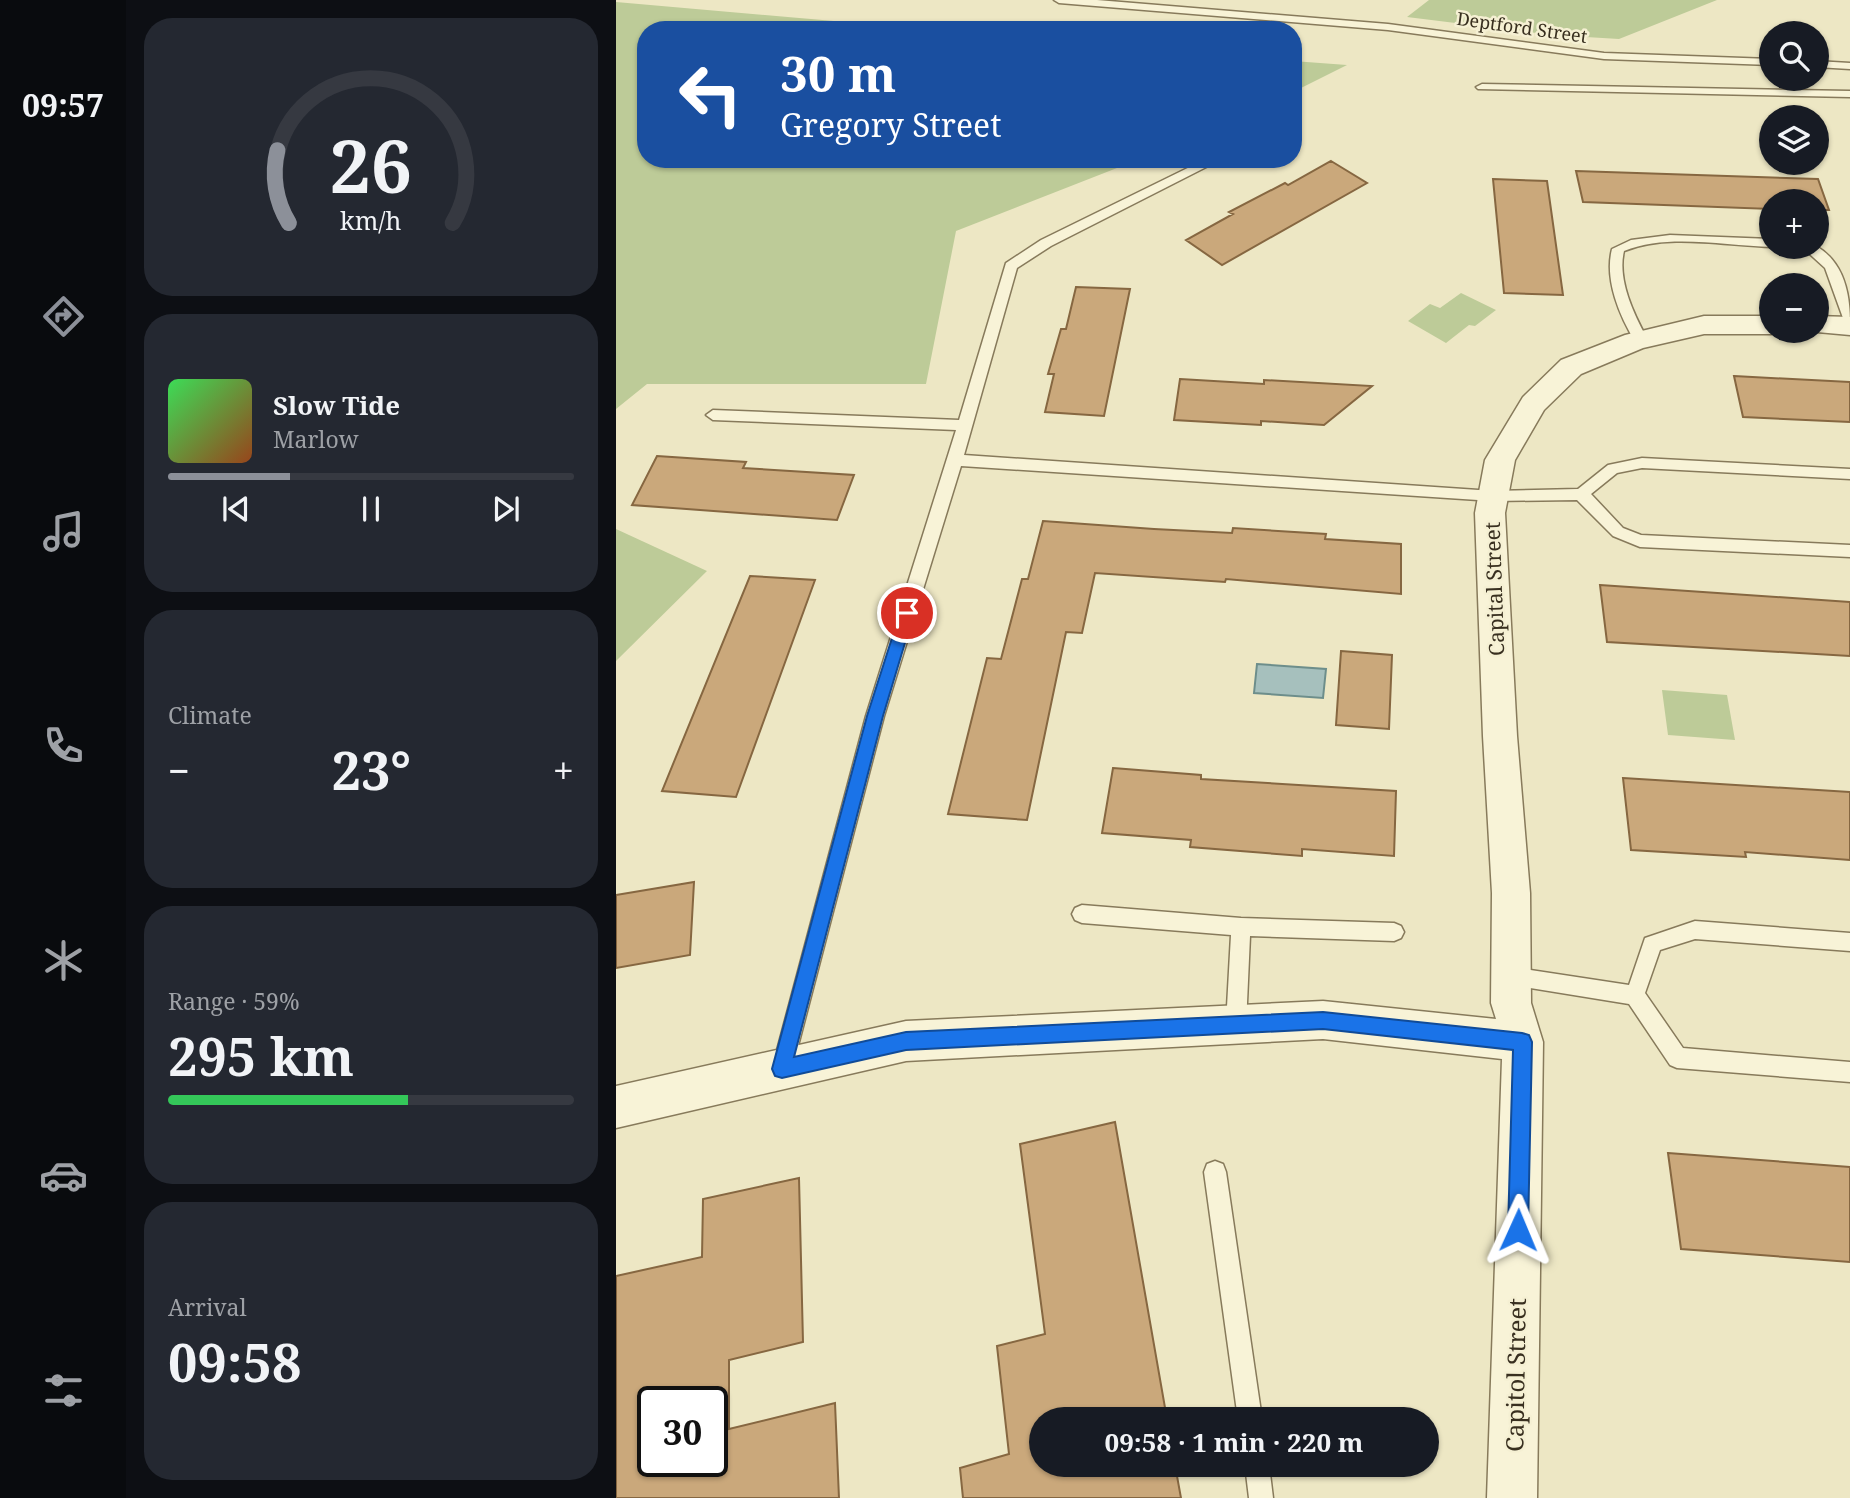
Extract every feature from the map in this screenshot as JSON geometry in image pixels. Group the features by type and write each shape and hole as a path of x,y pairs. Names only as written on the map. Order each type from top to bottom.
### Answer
{"street":[{"name":"Capital Street","path":"1522,1042 1511,1003 1511,893 1500,736 1490,513 1500,460 1533,404 1571,366 1641,340 1704,326 1759,325"},
{"path":"1829,325 1850,326"},
{"path":"616,1107 906,1041 1323,1020 1522,1042"},
{"name":"Capitol Street","path":"1511,1498 1522,1042"}],"lane":[{"name":"Deptford Street","path":"1059,0 1388,27 1604,56 1759,62"},
{"path":"1829,65 1850,66"},
{"path":"1482,87 1850,94"},
{"path":"782,1069 875,716 955,460 1011,266 1046,243 1198,168"},
{"path":"1641,340 1631,324 1625,306 1615,257 1618,249 1634,242 1671,240 1759,243"},
{"path":"1827,259 1850,318"},
{"path":"713,415 964,425"},
{"path":"955,460 1493,496 1581,494 1613,468 1642,463 1850,474"},
{"path":"1581,494 1618,533 1640,541 1850,551"},
{"path":"1082,914 1241,927 1394,932"},
{"path":"1236,1024 1241,927"},
{"path":"1634,995 1652,944 1695,930 1850,942"},
{"path":"1511,976 1634,995 1677,1058 1850,1072"},
{"path":"1215,1172 1248,1407"},
{"path":"1258,1477 1261,1498"}],"green space":[{"path":"1429,0 1717,0 1619,39 1553,35 1407,17"},
{"path":"616,2 834,21 637,21 637,168 1117,168 956,231 926,384 647,384 616,409"},
{"path":"1302,62 1347,65 1302,88"},
{"path":"1461,293 1496,310 1475,326 1469,325 1446,343 1408,321 1430,304 1440,308"},
{"path":"616,529 707,571 616,661"},
{"path":"1662,690 1727,695 1735,740 1668,735"}],"water":[{"path":"1257,664 1326,669 1323,698 1254,693"}],"building":[{"path":"1331,161 1367,183 1222,265 1186,240 1233,214 1229,212 1285,183 1288,185"},
{"path":"1576,171 1818,179 1822,189 1759,189 1759,209 1583,202"},
{"path":"1493,179 1547,181 1563,295 1504,293"},
{"path":"1076,287 1130,289 1104,416 1045,412 1054,374 1048,374 1061,329 1066,329"},
{"path":"1734,376 1850,382 1850,422 1743,417"},
{"path":"1180,379 1372,386 1324,425 1261,421 1261,425 1174,420"},
{"path":"657,456 746,462 743,468 854,475 837,520 632,505"},
{"path":"1043,521 1232,533 1233,528 1326,534 1325,539 1401,544 1401,594 1226,579 1225,582 1095,573 1082,633 1066,632 1027,820 948,814 987,658 1001,659 1022,579 1028,579"},
{"path":"750,576 815,580 736,797 662,791"},
{"path":"1600,585 1850,602 1850,656 1607,642"},
{"path":"1341,651 1392,655 1389,729 1336,725"},
{"path":"1113,768 1201,775 1201,779 1396,791 1394,856 1302,849 1302,856 1190,847 1191,840 1102,833"},
{"path":"1623,778 1850,792 1850,860 1745,852 1746,857 1631,850"},
{"path":"694,882 690,955 616,968 616,895"},
{"path":"1115,1122 1165,1407 1029,1407 1029,1477 1177,1477 1181,1498 963,1498 960,1468 1009,1454 997,1346 1045,1334 1020,1144"},
{"path":"1668,1153 1850,1167 1850,1262 1681,1249"},
{"path":"799,1178 803,1342 729,1360 729,1429 835,1403 839,1498 616,1498 616,1276 702,1257 703,1199"}],"route":[{"path":"907,613 875,716 782,1069 906,1041 1323,1020 1522,1042 1518,1230"}]}
